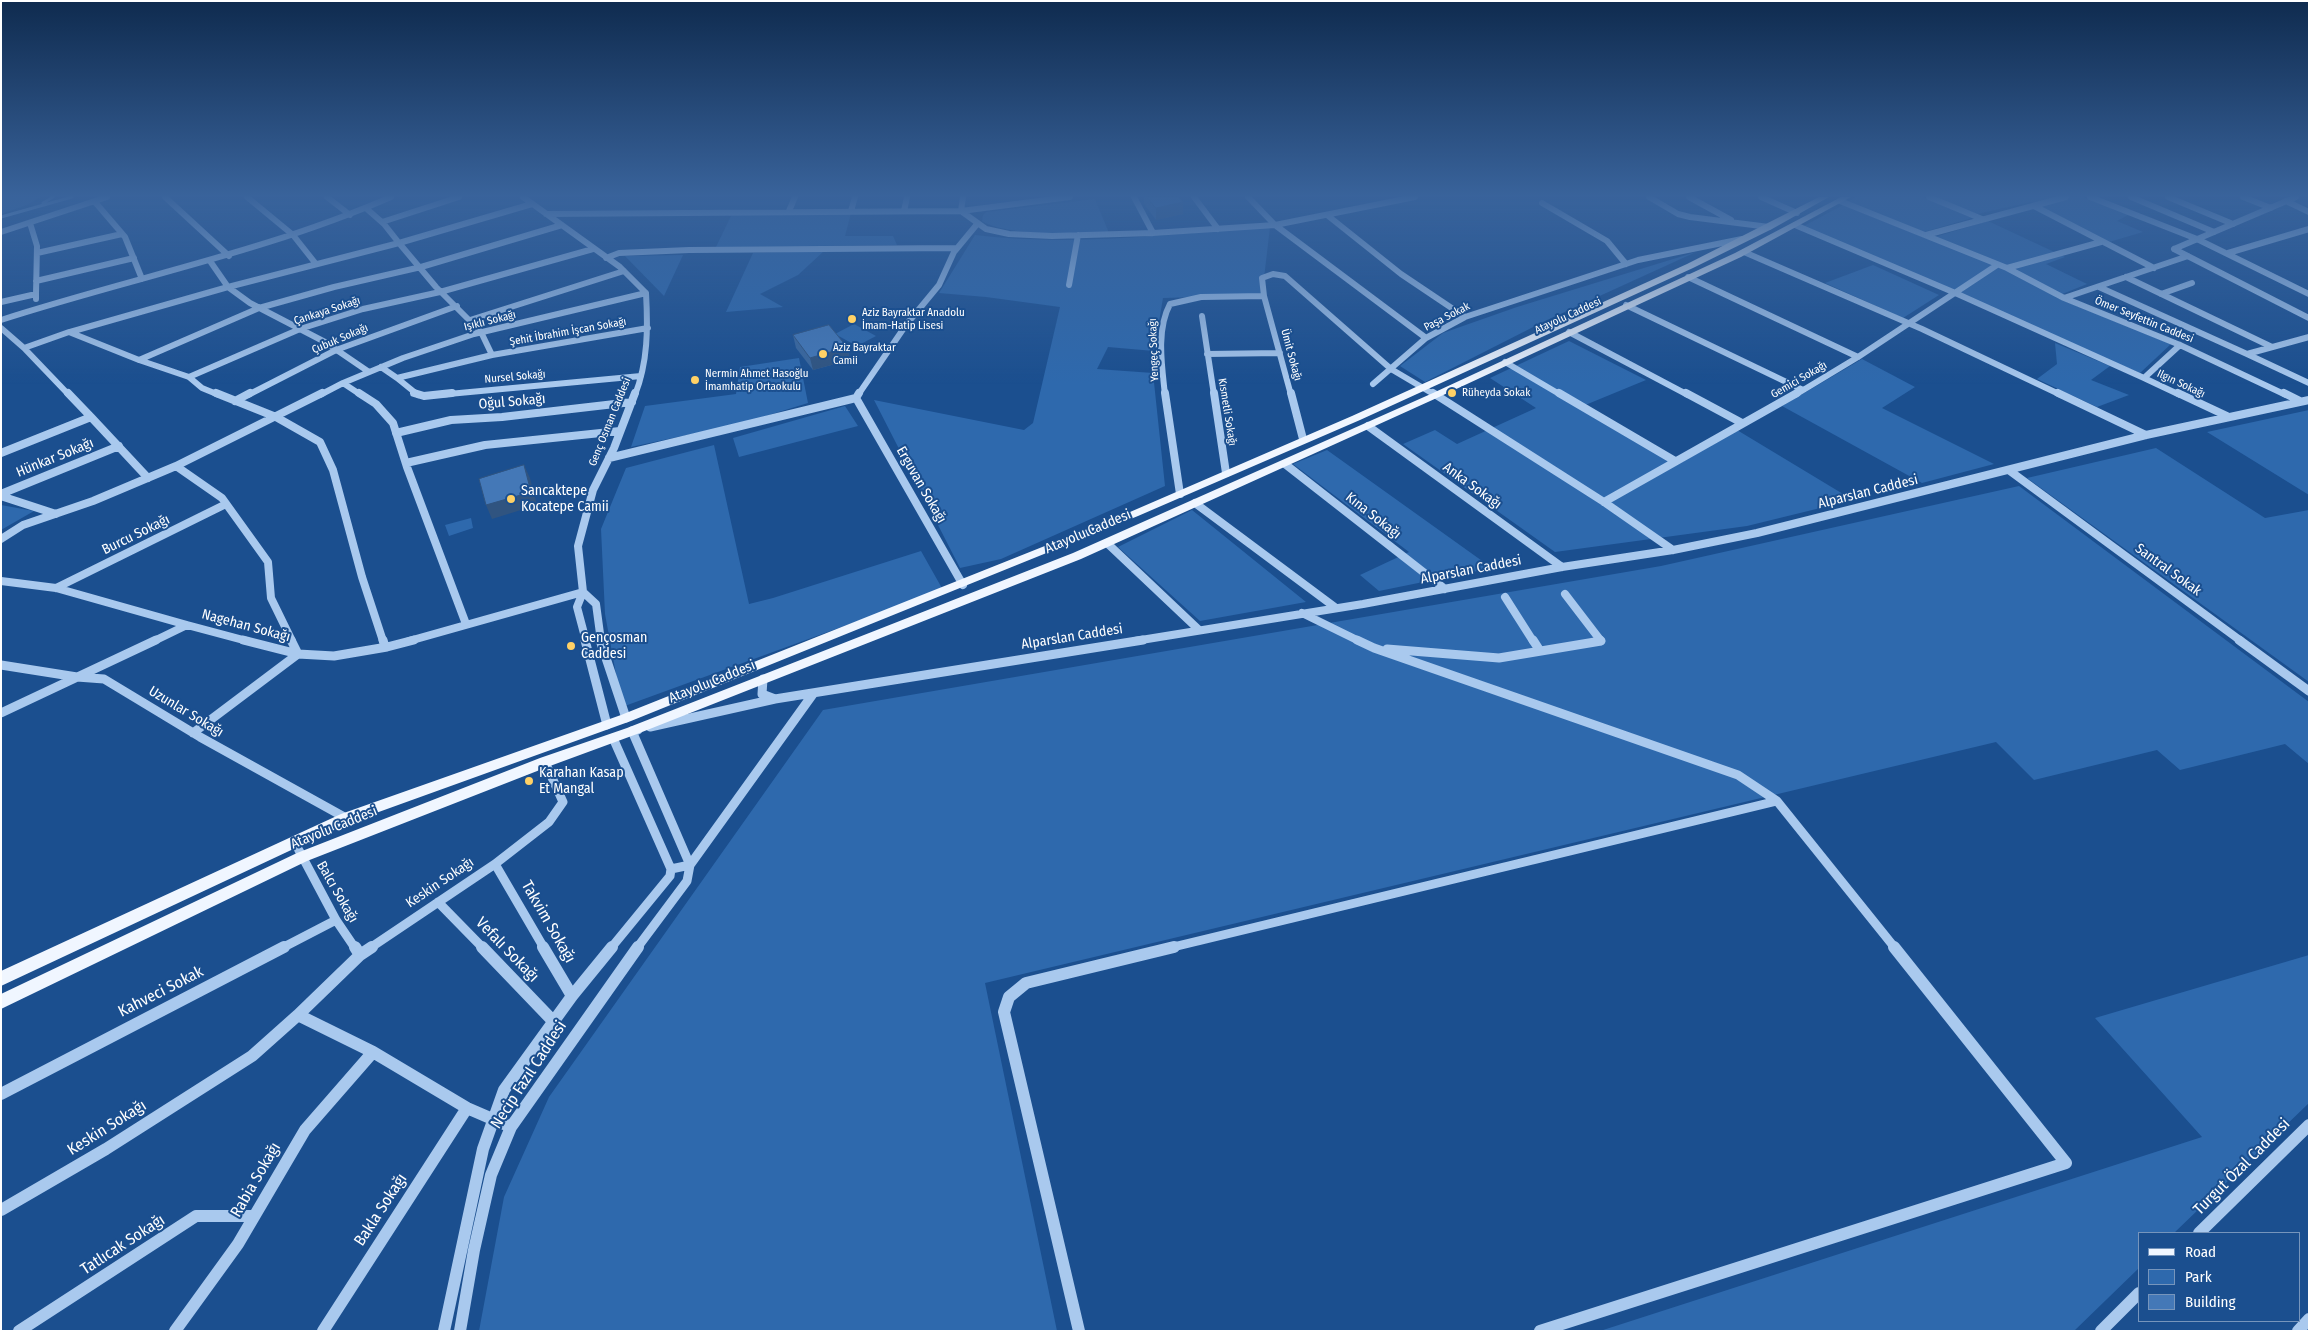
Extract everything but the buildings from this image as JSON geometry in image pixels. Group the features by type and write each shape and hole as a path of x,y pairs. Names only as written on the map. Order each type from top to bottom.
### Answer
{"main road":[{"name":"Atayolu Caddesi","path":"1,1002 302,857 545,762 610,731 626,718 963,585 1180,494 1226,472 1423,387 1701,259"},
{"name":"Atayolu Caddesi","path":"1,979 346,818 610,731 632,731 1107,543 1436,395 1728,259"},
{"path":"626,718 632,731"}],"street":[{"path":"37,259 36,294 38,307"},
{"path":"36,281 129,259"},
{"path":"134,259 142,279"},
{"path":"1,320 38,307 217,259"},
{"path":"312,259 316,264"},
{"path":"24,348 69,332 335,259"},
{"path":"414,259 440,292 457,306 481,332 492,355"},
{"path":"139,360 260,308 334,287 447,259"},
{"name":"Çankaya Sokağı","path":"189,377 300,329 363,309 440,292 554,259"},
{"path":"608,259 624,271 646,293"},
{"path":"609,458 856,398 906,325 939,284 951,259"},
{"path":"1070,284 1074,259"},
{"path":"1321,259 1426,338"},
{"path":"1382,259 1465,317"},
{"path":"1622,259 1626,264"},
{"name":"Paşa Sokak","path":"1373,384 1426,338 1465,317 1645,259"},
{"path":"1760,259 1907,323 2146,435"},
{"path":"1874,259 1953,292 2144,378"},
{"name":"Ömer Seyfettin Caddesi","path":"1983,259 2007,268 2064,298 2180,345 2305,401"},
{"path":"2007,268 2039,259"},
{"path":"2136,259 2154,268"},
{"path":"2064,298 2179,259"},
{"path":"2194,259 2309,318"},
{"path":"2240,259 2309,294"},
{"path":"210,261 228,287 260,308 300,329 370,372"},
{"name":"Gemici Sokağı","path":"1604,502 1858,357 1953,292 1997,265"},
{"path":"470,320 624,271"},
{"name":"Ümit Sokağı","path":"1303,440 1264,296 1262,278 1273,274 1285,276 1391,369"},
{"path":"1688,277 1858,357"},
{"path":"2126,277 2272,347"},
{"path":"2161,294 2192,284"},
{"path":"2295,287 2309,284"},
{"path":"2099,286 2309,382"},
{"name":"Genç Osman Caddesi","path":"610,731 577,607 583,592 578,546 593,490 620,432 641,376 648,328 646,293"},
{"name":"Işıklı Sokağı","path":"1,538 23,525 93,502 176,466 343,383 381,367 481,332 646,293"},
{"path":"1,302 36,294"},
{"name":"Yengeç Sokağı","path":"1180,494 1163,374 1163,314 1168,305 1186,298 1264,296"},
{"path":"1626,305 1803,390"},
{"name":"Çubuk Sokağı","path":"234,401 336,350 457,306"},
{"name":"Kısmetli Sokağı","path":"1202,316 1226,472"},
{"path":"1,328 24,348 148,478"},
{"name":"Şehit İbrahim İşcan Sokağı","path":"397,378 492,355 648,328"},
{"path":"69,332 139,360 189,377 202,388 276,417 320,442 333,470 362,577 385,647"},
{"path":"1568,332 1742,423"},
{"path":"2247,354 2309,337"},
{"name":"Ilgın Sokağı","path":"2180,345 2144,378 2227,416"},
{"path":"1208,354 1280,353"},
{"path":"1505,362 1675,461"},
{"path":"381,367 397,378"},
{"path":"1391,369 1436,395 1604,502 1672,550"},
{"name":"Nursel Sokağı","path":"397,378 415,394 424,396 641,376"},
{"path":"343,383 376,404 393,423 466,624"},
{"name":"Erguvan Sokağı","path":"856,398 963,585"},
{"name":"Alparslan Caddesi","path":"632,731 775,699 1336,608 1562,567 1672,550 1757,533 2010,471 2146,435 2227,416 2305,401"},
{"name":"Oğul Sokağı","path":"396,433 451,420 502,417 632,402"},
{"path":"3,450 91,417"},
{"name":"Anka Sokağı","path":"1368,426 1562,567"},
{"path":"406,463 425,457 494,445 620,432"},
{"name":"Hünkar Sokağı","path":"1,495 119,446"},
{"name":"Kına Sokağı","path":"1285,464 1445,589"},
{"path":"176,466 222,498 268,562 271,598 298,654 193,733"},
{"name":"Santral Sokak","path":"2010,471 2309,691"},
{"path":"1,495 56,514"},
{"path":"1195,503 1336,608"},
{"name":"Burcu Sokağı","path":"56,588 226,504"},
{"path":"1107,543 1198,630"},
{"name":"Nagehan Sokağı","path":"1,581 56,588 298,654 334,656 385,647 583,592"},
{"name":"Genç Osman Caddesi","path":"583,592 596,604 600,638 626,718"},
{"path":"1374,648 1499,658 1600,640 1565,594"},
{"path":"1505,597 1540,651"},
{"path":"1302,613 1374,648 1738,775 1777,802 2066,1163 1540,1331"},
{"path":"1,713 187,625"},
{"name":"Uzunlar Sokağı","path":"1,665 77,678 104,679 193,733 346,818"},
{"path":"762,679 762,694 775,699"},
{"name":"Necip Fazıl Caddesi","path":"460,1331 474,1250 491,1175 511,1127 592,1009 686,881 690,866 813,694"},
{"path":"610,731 671,869 690,866 632,731"},
{"name":"Keskin Sokağı","path":"1,1210 106,1149 252,1056 360,955 495,864 549,822 563,802 545,762"},
{"path":"1079,1331 1004,1012 1009,997 1026,983 1777,802"},
{"name":"Balcı Sokağı","path":"294,841 336,920 360,955"},
{"name":"Takvim Sokağı","path":"495,864 572,996"},
{"name":"Necip Fazıl Caddesi","path":"444,1331 483,1149 504,1090 572,996 670,876 671,869"},
{"name":"Vefalı Sokağı","path":"438,902 553,1021"},
{"name":"Kahveci Sokak","path":"1,1094 336,920"},
{"path":"298,1015 373,1052 467,1108 511,1127"},
{"name":"Rabia Sokağı","path":"175,1331 238,1244 305,1130 373,1052"},
{"name":"Bakla Sokağı","path":"323,1331 467,1108"},
{"name":"Turgut Özal Caddesi","path":"2200,1232 2309,1125"},
{"name":"Tatlıcak Sokağı","path":"19,1331 196,1216 253,1216"},
{"path":"2101,1331 2138,1294"},
{"path":"2298,1331 2309,1319"}],"green space":[{"path":"628,259 681,259 664,296"},
{"path":"750,259 815,259 798,275 760,294 783,307 726,312"},
{"path":"960,259 1266,259 1262,295 1163,298 1154,351 1108,347 1097,369 1153,373 1165,486 1001,559 960,568 874,400 1024,430 1033,423 1060,307 939,293"},
{"path":"1673,259 1680,259 1547,320 1425,382 1400,366 1443,333 1517,307"},
{"path":"1873,259 2059,259 2046,264 2087,284 2055,297 2171,344 2140,373"},
{"path":"1873,265 1939,295 1903,318 1825,283"},
{"path":"854,324 876,336 857,346 835,334"},
{"path":"1569,341 1646,380 1578,408 1677,465 1737,430 1853,500 1747,526 1555,552 1403,444 1435,430 1457,444 1536,408 1490,378"},
{"path":"2055,343 2110,366 2091,380 2129,395 2097,407 2037,379 2057,364"},
{"path":"799,358 808,403 743,423 631,447 645,406 736,394 740,367"},
{"path":"1862,359 1915,387 1882,408 1994,464 1922,483 1782,406"},
{"path":"845,406 858,426 739,457 733,438"},
{"path":"2309,410 2309,495 2207,432"},
{"path":"714,445 749,604 921,551 943,590 622,707 605,614 601,529 626,468"},
{"path":"2156,448 2265,518 2309,510 2309,682 2027,478"},
{"path":"1327,450 1492,568 1379,591 1360,575 1409,552 1293,464"},
{"path":"2019,486 2309,702 2309,764 2285,744 2180,770 2157,750 2034,780 1996,742 985,983 1057,1331 479,1331 504,1197 549,1097 823,710 1661,566"},
{"path":"1,505 34,511 1,530"},
{"path":"1192,510 1306,602 1200,621 1118,547"},
{"path":"471,518 473,528 449,536 445,525"},
{"path":"2309,955 2309,1103 2175,1232 2138,1232 2138,1269 2074,1331 1600,1331 2202,1137 2095,1018"}],"place":[{"name":"Aziz Bayraktar Anadolu İmam-Hatip Lisesi","path":"852,319"},
{"name":"Aziz Bayraktar Camii","path":"823,354"},
{"name":"Nermin Ahmet Hasoğlu İmamhatip Ortaokulu","path":"695,380"},
{"name":"Rüheyda Sokak","path":"1452,393"},
{"name":"Sancaktepe Kocatepe Camii","path":"511,499"},
{"name":"Gençosman Caddesi","path":"571,646"},
{"name":"Karahan Kasap Et Mangal","path":"529,781"}]}
